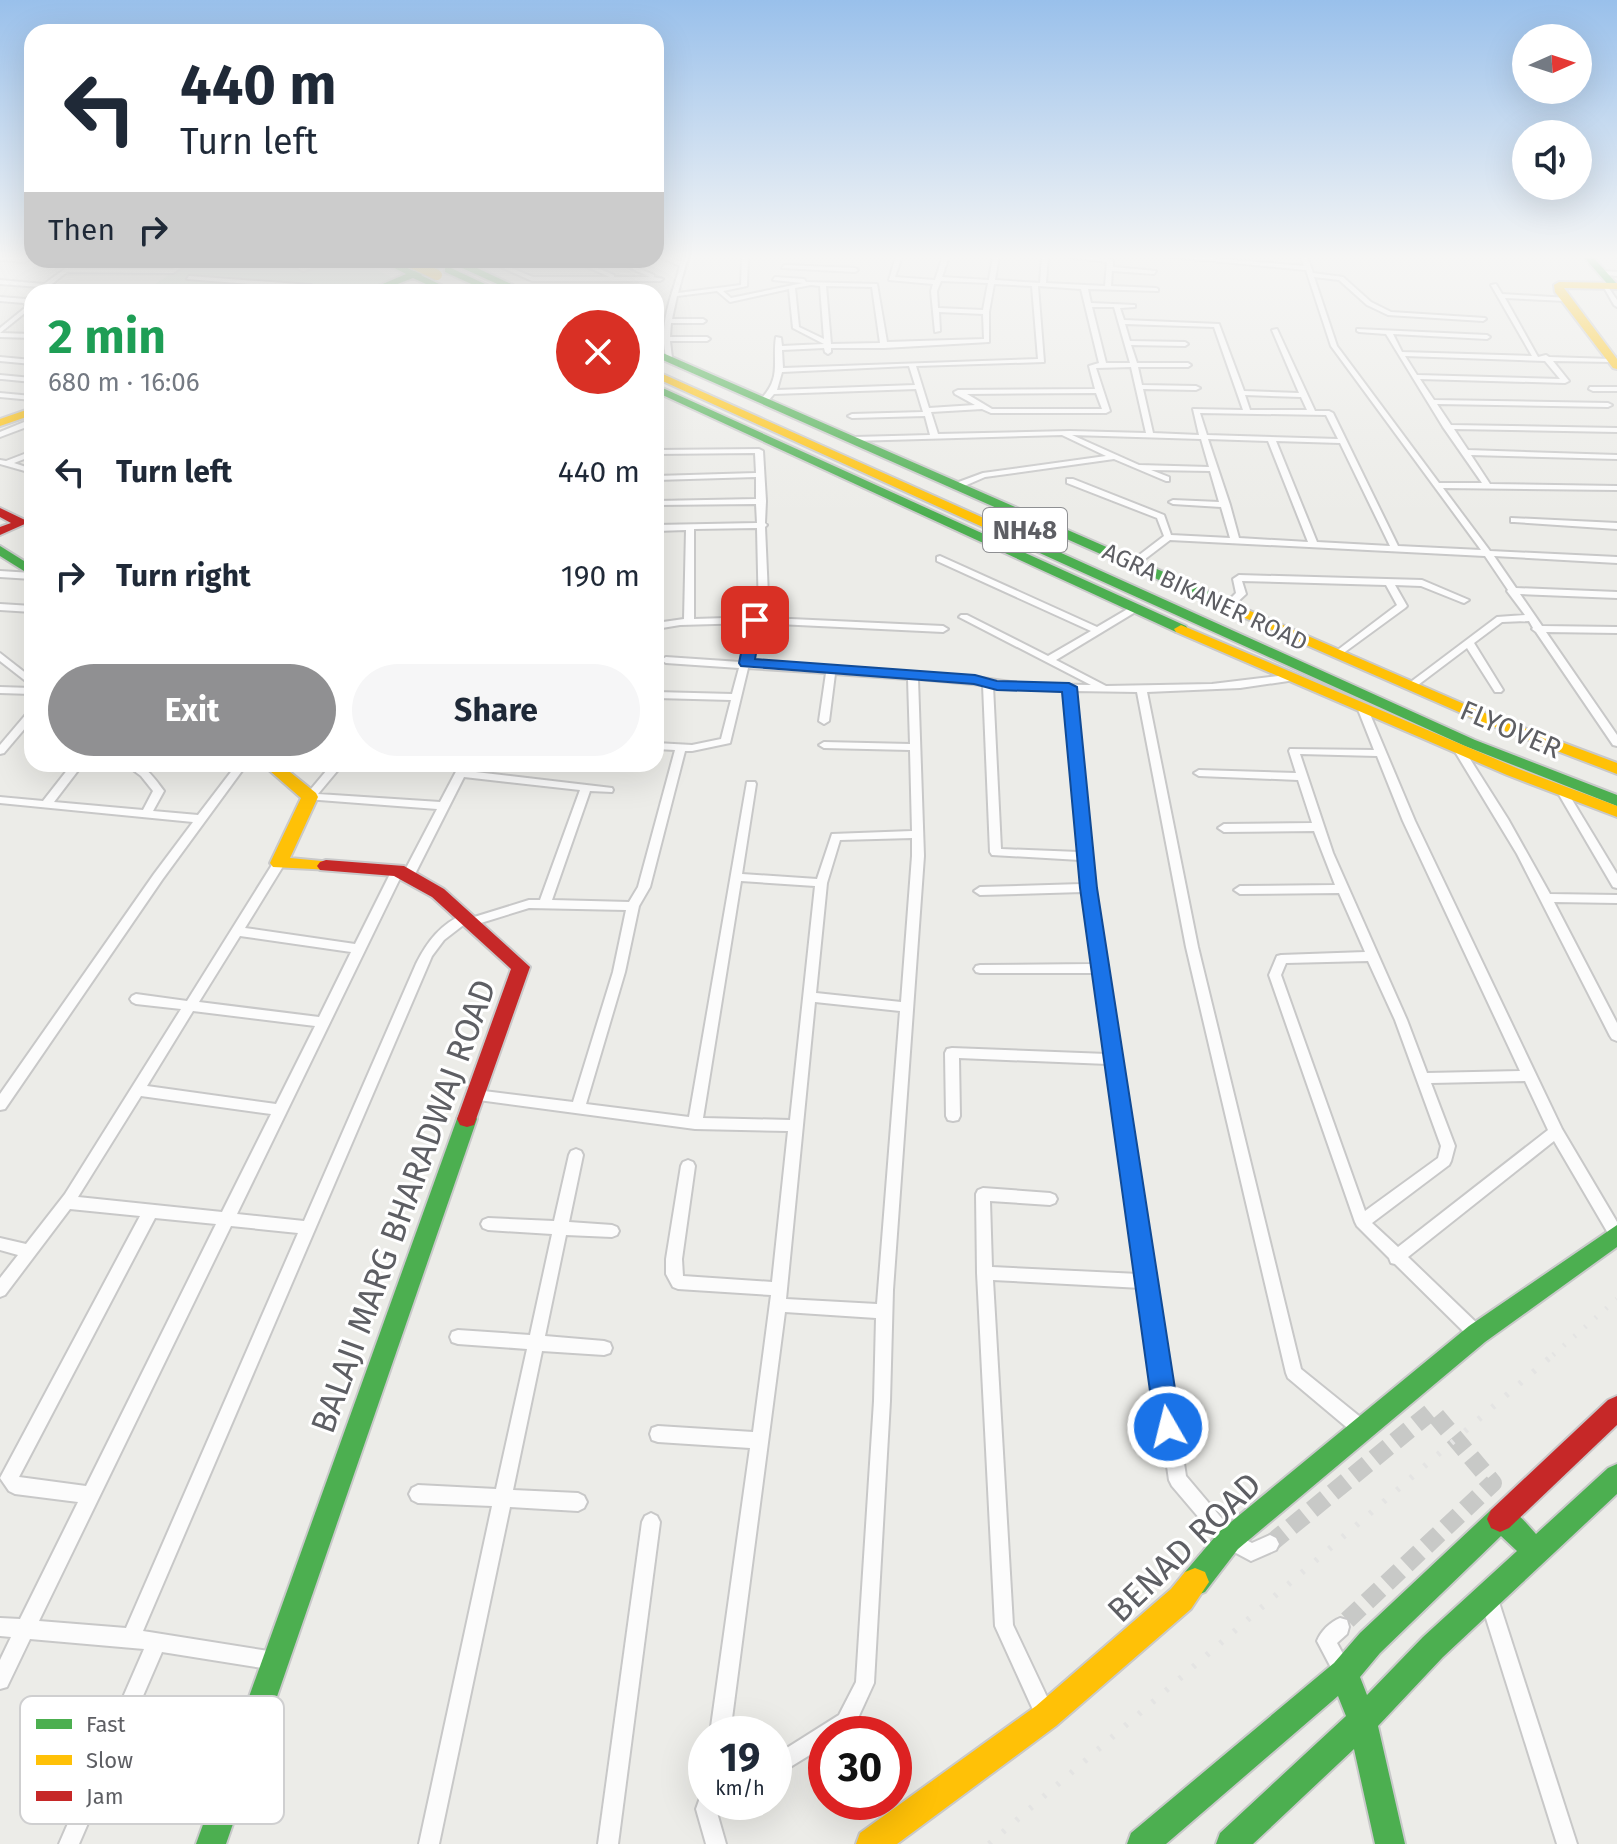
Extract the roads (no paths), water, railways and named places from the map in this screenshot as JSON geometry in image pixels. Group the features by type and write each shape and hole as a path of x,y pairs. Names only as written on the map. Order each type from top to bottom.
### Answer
{"main road":[{"path":"1598,342 1615,364"},
{"path":"664,354 770,396 855,439 1482,717 1617,769"},
{"name":"NH48","path":"664,354 1389,700"},
{"name":"AGRA BIKANER ROAD","path":"664,378 1389,700"},
{"path":"664,392 767,447 1134,609 1459,750 1617,812"},
{"path":"0,423 24,404"},
{"path":"0,512 24,520"},
{"path":"0,531 24,522"},
{"path":"0,550 24,568"},
{"name":"FLYOVER","path":"1389,700 1617,787"},
{"name":"FLYOVER","path":"1389,700 1482,748 1617,801"},
{"path":"279,863 310,797 280,772"},
{"name":"BALAJI MARG BHARADWAJ ROAD","path":"263,1696 521,967 438,893 403,873 279,863"},
{"name":"BENAD ROAD","path":"871,1844 1046,1716 1181,1599 1229,1540 1477,1334 1617,1235"},
{"path":"1142,1844 1344,1673 1370,1643 1617,1408"},
{"path":"1231,1844 1535,1551 1614,1488"},
{"path":"1503,1519 1535,1551"},
{"path":"1344,1673 1362,1721 1390,1844"},
{"name":"BALAJI MARG BHARADWAJ ROAD","path":"211,1844 218,1824"}],"street":[{"path":"664,352 697,342"},
{"path":"778,342 780,370 770,396 919,387"},
{"path":"822,342 828,345"},
{"path":"778,348 965,342"},
{"path":"780,370 1042,361 1041,342"},
{"path":"1096,342 1103,365"},
{"path":"1223,342 1247,411"},
{"path":"1280,342 1312,413"},
{"path":"1333,342 1487,553 1617,743"},
{"path":"1393,342 1488,486"},
{"path":"1527,342 1535,356"},
{"path":"1150,435 1128,343 1185,344"},
{"path":"828,345 829,367"},
{"path":"1400,354 1535,356 1615,364"},
{"path":"1415,377 1565,381 1546,357"},
{"path":"0,359 24,361"},
{"path":"912,364 935,437"},
{"path":"1099,391 958,392 991,411 1106,411 1092,366 1188,365"},
{"path":"2,377 24,379"},
{"path":"1139,387 1196,388"},
{"path":"1593,389 1617,389"},
{"path":"1240,393 1304,395"},
{"path":"0,395 24,397"},
{"path":"1432,402 1608,405"},
{"path":"852,416 981,407"},
{"path":"1235,540 1195,411 1329,413 1395,548"},
{"path":"0,435 24,425"},
{"path":"1447,427 1617,430"},
{"path":"1062,434 1166,479"},
{"path":"855,439 1062,434 1342,441"},
{"path":"1271,439 1313,543"},
{"path":"664,452 767,447 760,475 763,525 760,620 726,741 664,746"},
{"path":"1465,452 1617,457"},
{"path":"3,463 24,456"},
{"path":"959,485 983,475 1113,457"},
{"path":"3,463 24,469"},
{"path":"1138,467 1214,469"},
{"path":"664,478 760,475"},
{"path":"1070,481 1161,517 1168,537"},
{"path":"1435,485 1617,488"},
{"path":"664,503 762,501"},
{"path":"1173,502 1226,505"},
{"path":"1514,520 1617,526"},
{"path":"664,528 763,525"},
{"path":"689,622 690,527"},
{"path":"1133,564 1168,537 1617,560"},
{"path":"940,559 1099,631"},
{"path":"0,574 24,574"},
{"path":"1228,606 1241,594 1239,578 1422,583 1464,600"},
{"path":"1338,654 1402,606 1389,582"},
{"path":"1511,591 1617,595"},
{"path":"0,607 24,608"},
{"path":"1050,659 1134,609"},
{"path":"964,617 1105,688"},
{"path":"1411,686 1500,619 1530,618"},
{"path":"664,625 760,620 943,629"},
{"path":"1537,629 1617,630"},
{"path":"1468,642 1498,690"},
{"path":"0,656 24,676"},
{"path":"666,660 747,663 988,683 1105,688 1253,685 1295,677"},
{"path":"824,721 831,671"},
{"path":"849,1716 865,1683 885,1311 918,834 913,676"},
{"path":"988,683 996,852 1085,856"},
{"path":"1069,687 1088,888 1178,1480 1229,1540 1251,1552 1270,1544"},
{"path":"1141,688 1192,947 1294,1373 1363,1430"},
{"path":"0,690 24,691"},
{"path":"664,695 736,697"},
{"path":"1362,707 1378,753 1556,1132 1617,1235"},
{"path":"0,751 24,723"},
{"path":"824,745 913,747"},
{"path":"578,1108 619,972 633,906 644,887 681,747"},
{"path":"1459,750 1478,777 1545,898 1617,1036"},
{"path":"1362,1222 1444,1161 1448,1146 1373,956 1343,889 1294,751 1378,753"},
{"path":"46,804 72,772"},
{"path":"142,772 159,791 146,814"},
{"path":"0,1105 236,772"},
{"path":"310,797 331,772"},
{"path":"0,1680 359,949 461,772"},
{"path":"482,772 608,790"},
{"path":"1199,773 1302,777"},
{"path":"695,1123 751,784"},
{"path":"545,904 586,788"},
{"path":"1563,793 1617,884"},
{"path":"310,797 443,806"},
{"path":"0,800 201,819"},
{"path":"1224,828 1319,827"},
{"path":"722,1716 778,1297 821,883 836,837 918,834"},
{"path":"0,1290 67,1202 279,863"},
{"path":"736,877 821,883"},
{"path":"980,891 1088,888"},
{"path":"1240,890 1343,889"},
{"path":"1545,898 1617,899"},
{"path":"131,1638 434,941 445,928 529,904 633,906"},
{"path":"237,931 359,949"},
{"path":"1373,956 1281,959 1275,975 1362,1222 1477,1334"},
{"path":"980,969 1100,968"},
{"path":"809,997 907,1007"},
{"path":"136,999 323,1022"},
{"path":"953,1116 952,1053 1113,1059"},
{"path":"1422,1078 1530,1076"},
{"path":"138,1090 279,1110"},
{"path":"476,1095 695,1123 794,1126"},
{"path":"1396,1258 1556,1132"},
{"path":"429,1844 576,1155"},
{"path":"688,1166 674,1259 674,1274 678,1282 885,1311"},
{"path":"1046,1716 1004,1626 983,1194 1050,1199"},
{"path":"67,1202 308,1228"},
{"path":"90,1495 15,1485 10,1483 9,1478 150,1212"},
{"path":"488,1224 612,1231"},
{"path":"0,1244 30,1251"},
{"path":"985,1273 1146,1281"},
{"path":"458,1337 604,1348"},
{"path":"658,1434 760,1441"},
{"path":"418,1494 578,1502"},
{"path":"608,1844 651,1522"},
{"path":"1488,1596 1567,1844"},
{"path":"0,1627 131,1638 275,1661"},
{"path":"1340,1627 1326,1641 1344,1673"},
{"path":"133,1696 157,1642"},
{"path":"712,1820 716,1844"},
{"path":"69,1844 78,1824"}],"tunnel":[{"path":"1270,1544 1432,1411 1493,1483 1340,1627"}],"railway":[{"path":"1553,1355 1617,1299"},
{"path":"989,1844 1555,1353"}]}
